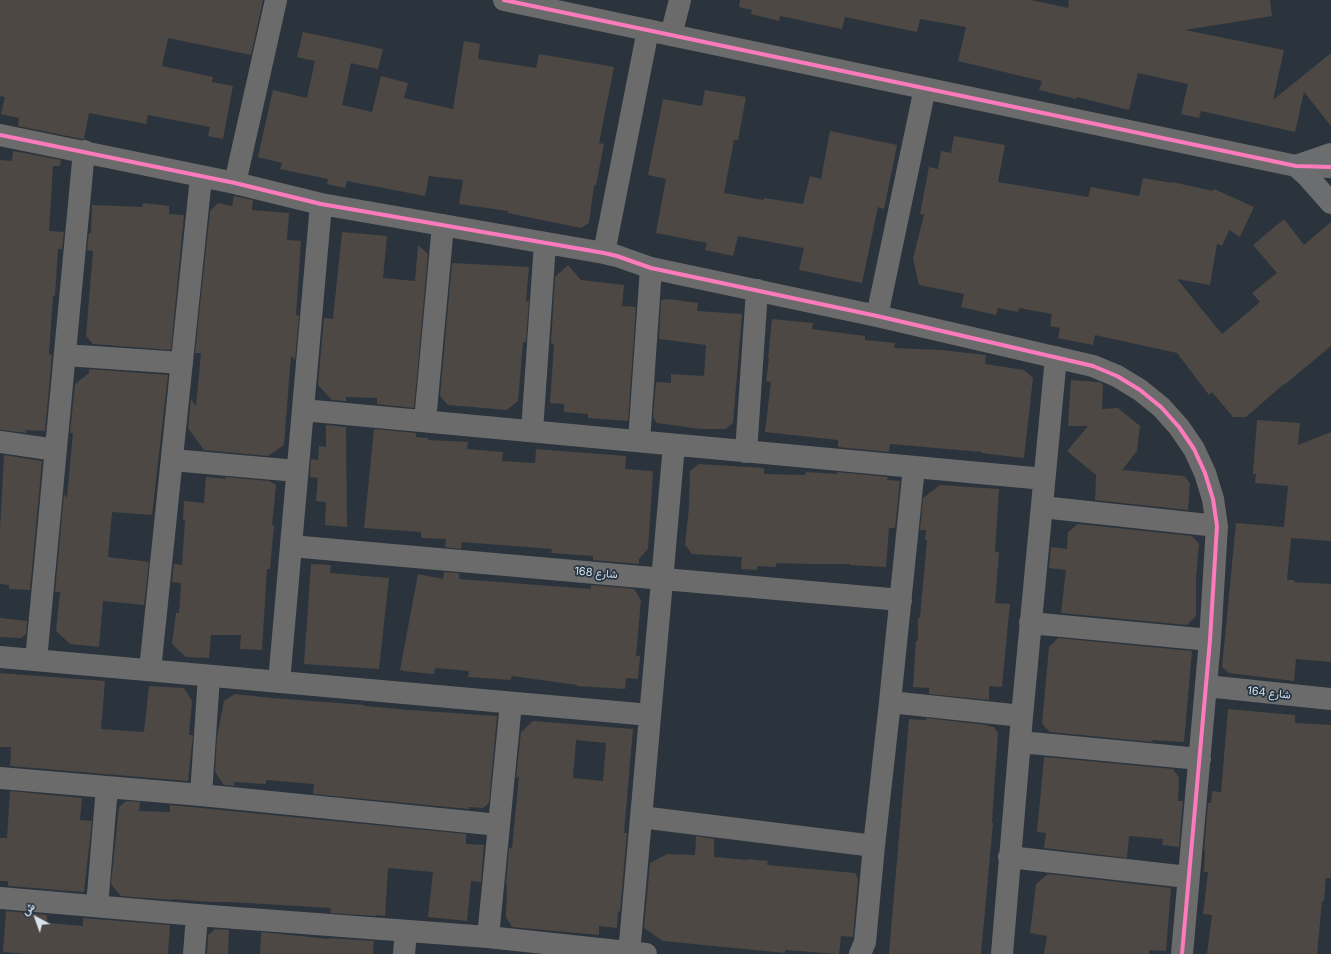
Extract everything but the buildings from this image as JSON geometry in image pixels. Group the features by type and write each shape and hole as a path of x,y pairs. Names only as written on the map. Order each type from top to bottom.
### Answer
{"main road":[{"path":"1331,154 1296,166 1316,185 1331,203"}],"street":[{"path":"235,183 276,0"},
{"path":"504,0 1296,166 1319,174 1331,181"},
{"path":"671,35 680,0"},
{"path":"604,253 648,30"},
{"path":"877,316 925,88"},
{"path":"0,135 235,183 321,204 604,253 651,268 877,316 1093,366 1117,376 1140,390 1161,407 1179,427 1194,449 1205,473 1213,499 1217,526 1210,640 1182,954"},
{"path":"36,660 84,151"},
{"path":"1296,166 1331,167"},
{"path":"150,670 201,177"},
{"path":"279,682 321,204"},
{"path":"425,421 443,225"},
{"path":"532,431 545,243"},
{"path":"639,441 651,268"},
{"path":"746,452 757,290"},
{"path":"65,355 182,363"},
{"path":"1002,954 1009,856 1030,623 1056,357"},
{"path":"303,410 1044,479"},
{"path":"0,442 56,450"},
{"path":"0,898 488,938 634,954 641,817 674,445"},
{"path":"172,460 297,471"},
{"path":"860,954 865,942 914,467"},
{"path":"1042,507 1217,526"},
{"name":"شارع 168","path":"291,546 901,600"},
{"path":"1030,623 1210,640"},
{"path":"0,657 650,715"},
{"path":"201,794 209,676"},
{"name":"شارع 164","path":"1206,686 1331,699"},
{"path":"890,702 1022,716"},
{"path":"488,938 511,703"},
{"path":"1020,742 1200,759"},
{"path":"0,778 201,794 499,825"},
{"path":"97,906 107,787"},
{"path":"641,817 874,846"},
{"path":"1009,856 1188,877"},
{"path":"194,954 197,915"},
{"path":"404,954 406,931"}],"cycle path":[{"path":"504,0 1296,166 1331,167"},
{"path":"0,135 235,183 321,204 604,253 651,268 877,316 1093,366 1117,376 1140,390 1161,407 1179,427 1194,449 1205,473 1213,499 1217,526 1210,640 1182,954"}]}
